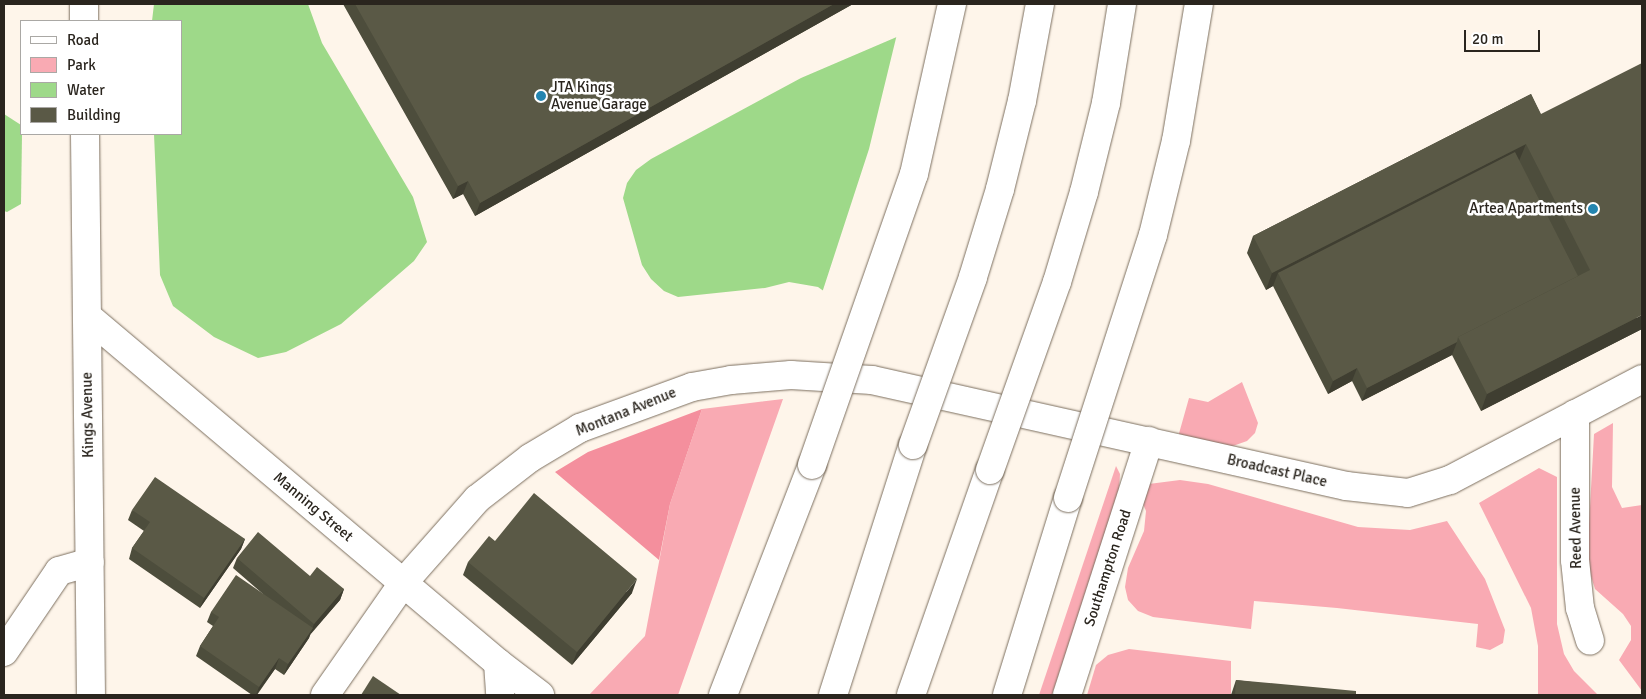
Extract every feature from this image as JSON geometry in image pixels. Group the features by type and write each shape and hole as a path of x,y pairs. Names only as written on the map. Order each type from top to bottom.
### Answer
{"main road":[{"path":"84,4 84,20"},
{"path":"723,695 812,465 914,174 952,4"},
{"path":"833,695 913,445 973,277 1000,188 1022,101 1040,4"},
{"path":"911,695 1057,282 1084,192 1106,103 1122,4"},
{"path":"1007,695 1160,207 1185,97 1199,4"},
{"name":"Kings Avenue","path":"85,135 91,695"},
{"name":"Manning Street","path":"87,316 498,663 540,695"},
{"name":"Montana Avenue","path":"326,695 403,583 485,493 530,458 572,433 629,408 692,387 752,377 833,375 891,384"},
{"name":"Broadcast Place","path":"891,384 1353,488 1408,493 1450,480 1642,379"},
{"name":"Reed Avenue","path":"1575,414 1575,560 1580,608 1590,640"},
{"name":"Southampton Road","path":"1067,695 1149,441"},
{"path":"743,695 812,465"},
{"path":"4,652 59,571 90,562"},
{"path":"498,663 500,695"}],"green space":[{"path":"1242,382 1258,423 1255,433 1247,441 1230,447 1178,437 1189,398 1208,402"},
{"path":"783,399 678,695 589,695 645,636 670,504 702,409"},
{"path":"1613,423 1612,487 1622,508 1642,505 1642,691 1619,660 1631,640 1631,626 1623,614 1595,589 1590,573 1588,544 1594,434"},
{"path":"1116,466 1120,474 1119,490 1052,695 1039,695"},
{"path":"1539,468 1557,477 1557,624 1564,654 1574,671 1598,695 1538,695 1538,646 1531,608 1479,503"},
{"path":"1180,480 1208,484 1358,527 1410,530 1447,521 1485,579 1505,630 1503,643 1490,650 1476,647 1478,624 1337,608 1254,601 1251,629 1153,617 1138,611 1128,600 1125,587 1128,568 1144,531 1146,511 1140,497 1141,485"},
{"path":"1129,649 1231,661 1231,695 1087,695 1096,665 1108,655"}],"shaded area":[{"path":"702,409 670,504 659,560 555,472 588,452"}],"water":[{"path":"154,4 308,4 322,43 413,197 427,242 414,261 341,324 286,352 258,358 214,337 173,306 160,275 154,135 182,135 182,20 152,20"},
{"path":"913,30 832,297 818,287 789,282 765,288 678,297 664,291 651,279 642,265 623,198 627,183 636,170 651,159 801,78"},
{"path":"4,114 20,124 20,135 22,135 21,204 7,212 4,211"}],"pier":[{"path":"912,28 925,33 935,47 934,69 862,296 847,301 832,299 822,293 869,149 897,34"}],"building":[{"name":"JTA Kings Avenue Garage","path":"355,4 834,4 480,203 468,181 458,186"},
{"name":"Artea Apartments","path":"1642,63 1642,315 1487,394 1458,337 1590,270 1526,144 1272,273 1253,236 1531,94 1541,114"},
{"path":"1515,152 1578,276 1458,337 1457,342 1367,388 1357,368 1333,381 1278,273"},
{"path":"155,477 245,539 204,598 132,548 150,522 132,510"},
{"path":"534,493 637,579 577,652 468,562 489,536 495,541"},
{"path":"258,532 310,576 317,567 344,589 314,624 237,558"},
{"path":"236,575 313,628 288,664 279,658 259,687 200,646 219,617 211,612"},
{"path":"373,676 401,695 361,695"},
{"path":"1236,680 1356,691 1356,695 1235,695"}],"place":[{"name":"JTA Kings Avenue Garage","path":"541,96"},
{"name":"Artea Apartments","path":"1593,209"}]}
